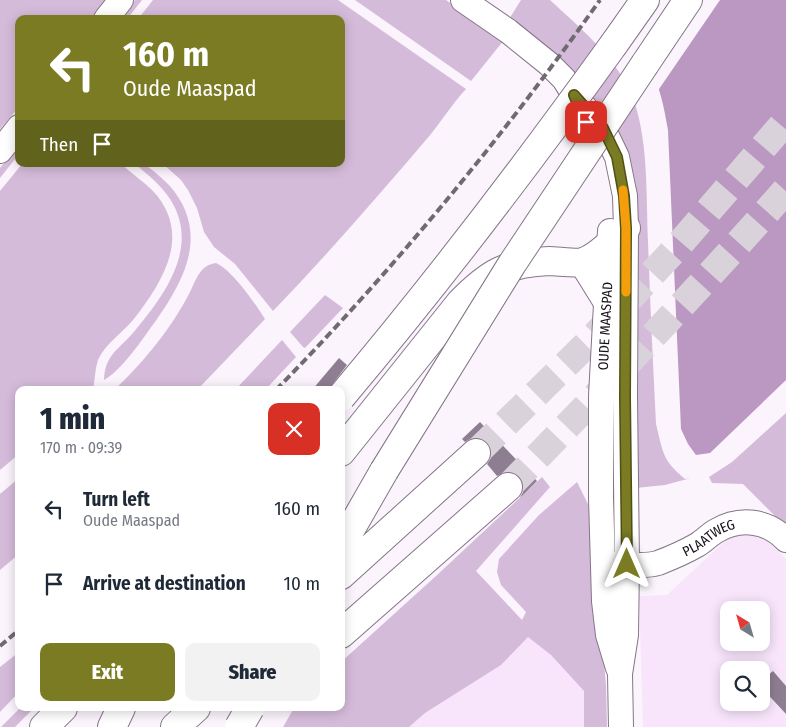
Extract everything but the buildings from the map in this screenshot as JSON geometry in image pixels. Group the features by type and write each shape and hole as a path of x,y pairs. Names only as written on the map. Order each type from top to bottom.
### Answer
{"highway":[{"path":"345,392 462,249 538,149 645,0"},
{"path":"345,539 432,391 512,264 688,0"},
{"path":"345,447 460,302 477,285 498,271 521,264 548,261 583,262 602,251 618,236"},
{"path":"583,262 606,299"},
{"path":"345,571 476,453"},
{"path":"345,630 508,487"},
{"path":"44,727 60,711"},
{"path":"112,727 120,711"},
{"path":"175,727 193,711"},
{"path":"240,727 248,711"},
{"path":"235,727 254,711"}],"street":[{"path":"109,15 121,0"},
{"name":"OUDE MAASPAD","path":"462,0 508,31 549,64 564,79 574,95 602,160 608,188 611,219 618,236 625,397 627,564"},
{"path":"0,151 15,132"},
{"name":"OUDE MAASPAD","path":"602,563 601,396 606,299 618,236"},
{"name":"PLAATWEG","path":"602,563 655,564 699,544 714,532 729,524 742,521 760,523 774,529 786,540"},
{"path":"602,563 608,635 620,674"},
{"path":"621,727 620,674 626,635 627,564"}],"shaded area":[{"path":"0,0 108,0 96,15 15,15 15,112 0,129"},
{"path":"135,0 142,0 130,15 123,15"},
{"path":"153,0 338,0 466,89 431,134 373,201 273,311 235,264 214,247 204,232 197,208 188,190 181,180 166,167 345,167 345,15 141,15"},
{"path":"355,0 446,0 504,40 471,81"},
{"path":"521,0 550,0 605,54 630,91 641,126 644,145 656,424 664,455 685,479 691,478 665,485 636,488 624,152 504,27"},
{"path":"585,0 786,0 786,380 710,453 696,455 681,429 668,130 661,96 651,71 634,46"},
{"path":"15,149 15,159 0,178 0,168"},
{"path":"20,167 125,167 153,191 165,207 171,224 172,241 163,274 154,290 133,320 101,354 97,363 94,386 15,386 15,457 0,470 0,191"},
{"path":"138,167 148,167 156,173 169,185 182,204 189,223 191,242 187,261 171,298 159,316 122,365 104,380 107,364 110,359 145,319 167,287 180,253 182,235 179,217 170,199"},
{"path":"216,263 229,272 265,319 201,386 118,386 137,367 167,330 200,272 211,264"},
{"path":"325,295 343,308 305,348 290,332"},
{"path":"282,340 296,357 269,386 239,386"},
{"path":"786,413 786,523 781,522 743,484 712,483 709,477 732,462"},
{"path":"542,477 550,487 476,571 522,620 526,612 501,585 497,572 499,559 539,515 577,482 592,512 606,686 607,727 584,727 584,691 551,655 528,637 501,665 425,713 409,727 283,727 292,711 345,711 345,658"},
{"path":"15,481 15,557 0,570 0,494"},
{"path":"746,532 769,542 786,559 786,727 643,727 639,596 667,595 727,539"},
{"path":"528,636 551,655 584,691 584,727 409,727 425,713 501,665"},
{"path":"15,655 15,696 0,712 0,667"},
{"path":"17,711 31,711 15,727 1,727"}],"pier":[{"path":"582,0 720,0 657,92 646,66 625,39"}],"tunnel":[{"path":"476,453 588,343 678,246 786,121"},
{"path":"508,487 649,340 786,190"}],"railway":[{"path":"280,386 363,297 446,201 525,102 600,0"},
{"path":"0,646 15,633"}],"slow traffic":[{"path":"623,190 626,228 626,292"}],"route":[{"path":"586,122 574,95 603,128 617,157 624,196 626,228 625,397 627,564"}]}
